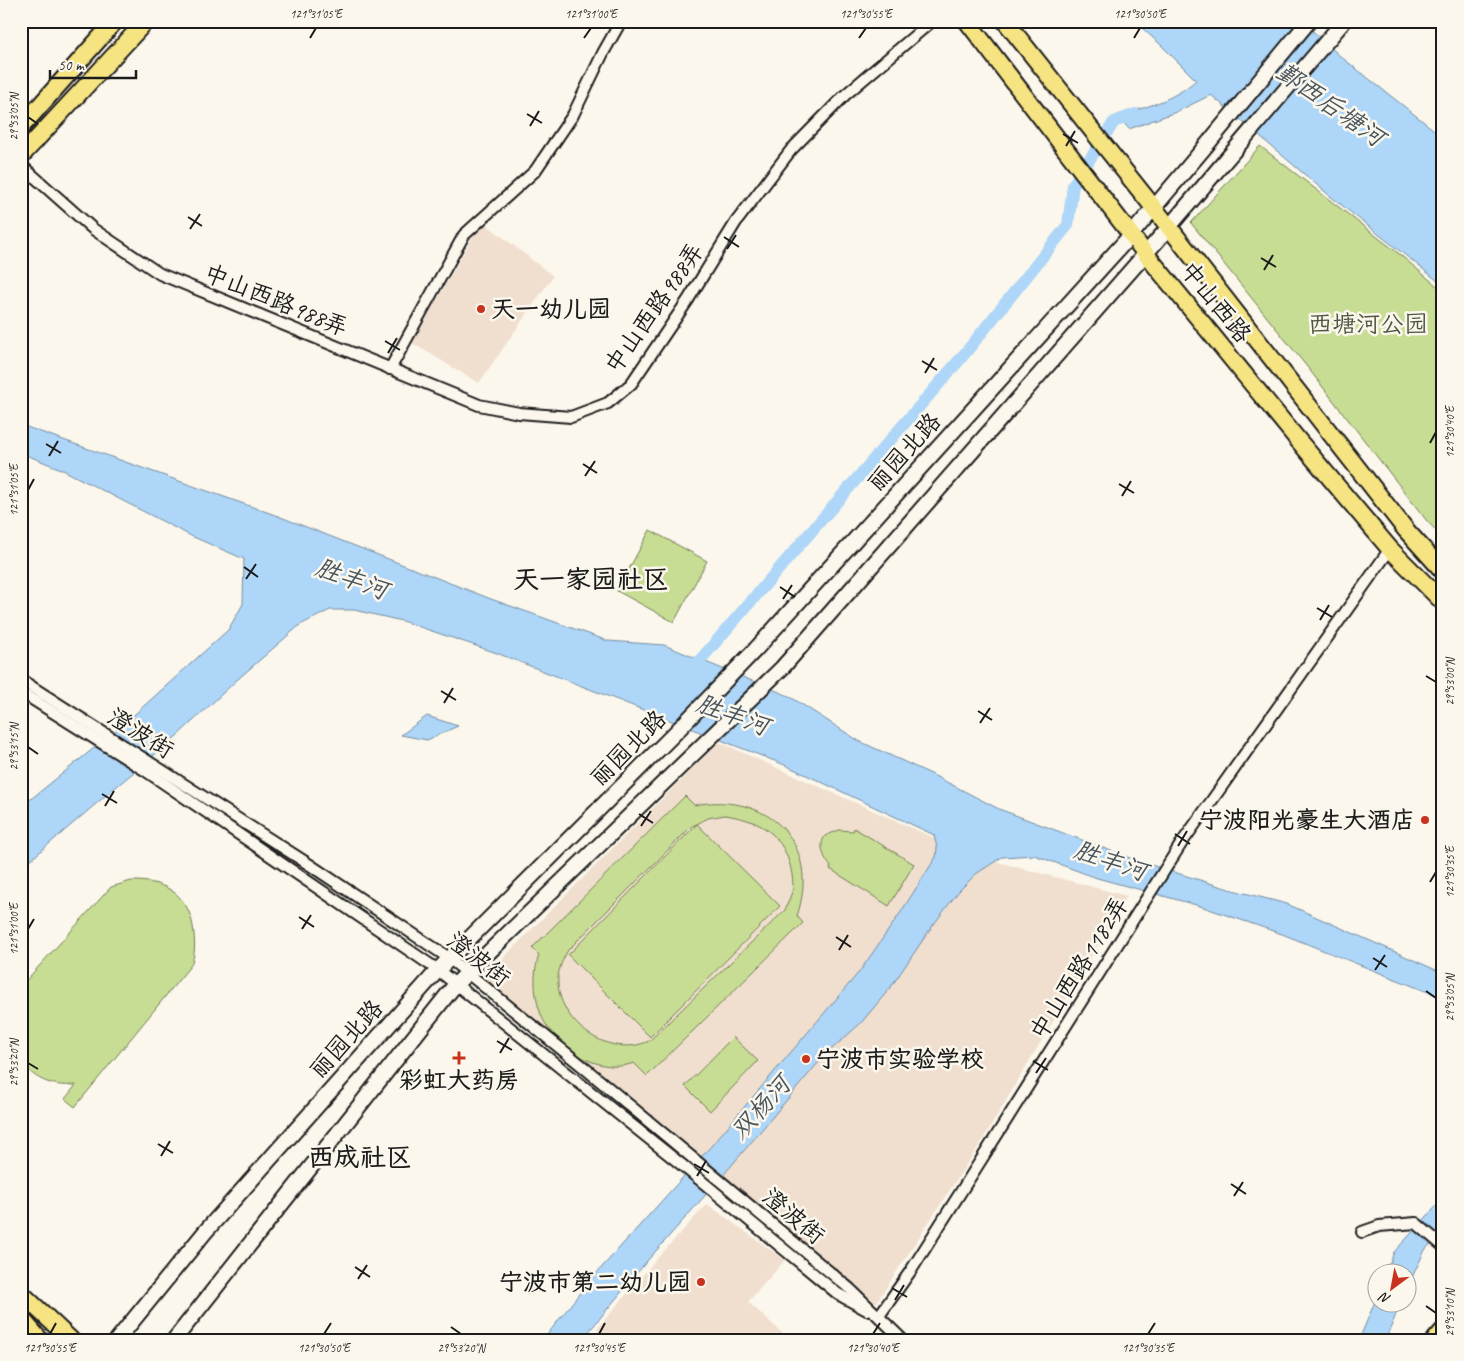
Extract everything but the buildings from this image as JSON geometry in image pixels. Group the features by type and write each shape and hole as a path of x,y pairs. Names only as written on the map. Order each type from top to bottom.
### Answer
{"main road":[{"path":"21,127 115,21"},
{"path":"21,156 146,21"},
{"name":"中山西路","path":"967,21 1145,253 1298,440 1390,550 1443,602"},
{"name":"中山西路","path":"1005,21 1406,530 1443,570"},
{"name":"丽园北路","path":"117,1340 205,1232 448,958 676,732 755,650 1131,235 1309,21"},
{"name":"丽园北路","path":"174,1340 455,985 782,668 1169,227 1344,21"},
{"path":"21,1293 71,1340"},
{"path":"21,1318 40,1340"},
{"path":"21,1328 34,1340"},
{"path":"1435,1340 1443,1331"}],"street":[{"path":"390,369 464,235 535,172 573,115 621,21"},
{"name":"中山西路988弄","path":"21,165 93,229 160,274 479,405 519,413 571,417 608,403 631,384 688,300 736,222 791,150 844,95 932,21"},
{"name":"中山西路1182弄","path":"879,1316 918,1261 1181,844 1390,550"},
{"name":"澄波街","path":"21,680 438,970 682,1165 838,1294 879,1316"},
{"name":"澄波街","path":"21,692 91,730"},
{"name":"澄波街","path":"149,768 310,865 448,958 581,1065 850,1289 903,1340"},
{"path":"1362,1232 1379,1226 1416,1222 1440,1244"}],"shaded area":[{"name":"天一幼儿园","path":"482,221 553,276 479,383 412,343"},
{"name":"宁波市实验学校","path":"719,742 975,856 1127,896 982,1141 876,1303 483,978"},
{"name":"宁波市第二幼儿园","path":"707,1204 785,1260 748,1302 790,1340 608,1340 597,1329 653,1263"}],"green space":[{"name":"西塘河公园","path":"1260,146 1398,253 1443,291 1443,538 1427,521 1308,368 1191,223"},
{"path":"650,530 707,561 674,622 617,591"},
{"path":"685,796 694,805 720,803 744,806 765,814 782,828 795,845 802,865 803,889 797,916 803,923 647,1076 634,1063 609,1066 584,1058 561,1043 552,1033 538,1007 535,972 539,955 532,948","holes":["725,815 737,817 757,824 774,836 786,853 792,875 792,892 785,910 649,1041 634,1045 619,1045 604,1042 590,1035 568,1013 561,999 558,984 559,970 568,950 692,826 708,818"]},
{"path":"697,824 780,906 650,1037 568,955"},
{"path":"854,828 914,864 889,906 830,869 831,867 824,856 822,844 825,836 839,830 853,831"},
{"path":"131,881 144,881 156,884 175,893 183,901 192,921 195,942 193,957 191,965 75,1107 65,1099 76,1085 60,1085 46,1082 21,1063 21,986 111,887"},
{"path":"733,1037 758,1061 710,1111 685,1086"}],"water":[{"name":"鄞西后塘河","path":"1134,21 1302,21 1340,56 1443,137 1443,285 1330,196 1211,95 1176,112 1129,129 1117,115 1169,98 1196,80"},
{"path":"21,425 278,516 491,599 608,641 664,645 789,696 859,741 931,774 999,809 1138,861 1229,889 1287,904 1443,973 1443,998 1282,934 1200,906 1097,878 1034,855 1002,857 976,874 958,892 891,987 861,1023 824,1056 726,1172 647,1261 582,1340 543,1340 586,1285 712,1145 860,971 936,857 937,848 934,835 785,765 494,652 402,621 354,610 330,610 300,625 177,736 21,868 21,807 125,723 228,630 243,604 244,559 191,536 61,469 21,453"},
{"path":"427,716 458,726 427,740 401,735"},
{"path":"1443,1199 1443,1229 1425,1250 1416,1269 1416,1264 1390,1264 1394,1252"},
{"path":"1370,1314 1396,1314 1384,1340 1359,1340"}],"waterway":[{"path":"689,673 962,357 1068,225 1073,185 1114,122 1135,114"}],"place":[{"name":"天一幼儿园","path":"481,309"},
{"name":"宁波阳光豪生大酒店","path":"1425,820"},
{"name":"彩虹大药房","path":"459,1058"},
{"name":"宁波市实验学校","path":"806,1059"},
{"name":"宁波市第二幼儿园","path":"701,1282"}],"district":[{"name":"天一家园社区","path":"591,579"},
{"name":"西成社区","path":"360,1157"}],"water label":[{"name":"胜丰河","path":"352,578"},
{"name":"胜丰河","path":"733,714"},
{"name":"胜丰河","path":"1111,860"},
{"name":"双杨河","path":"760,1107"}]}
